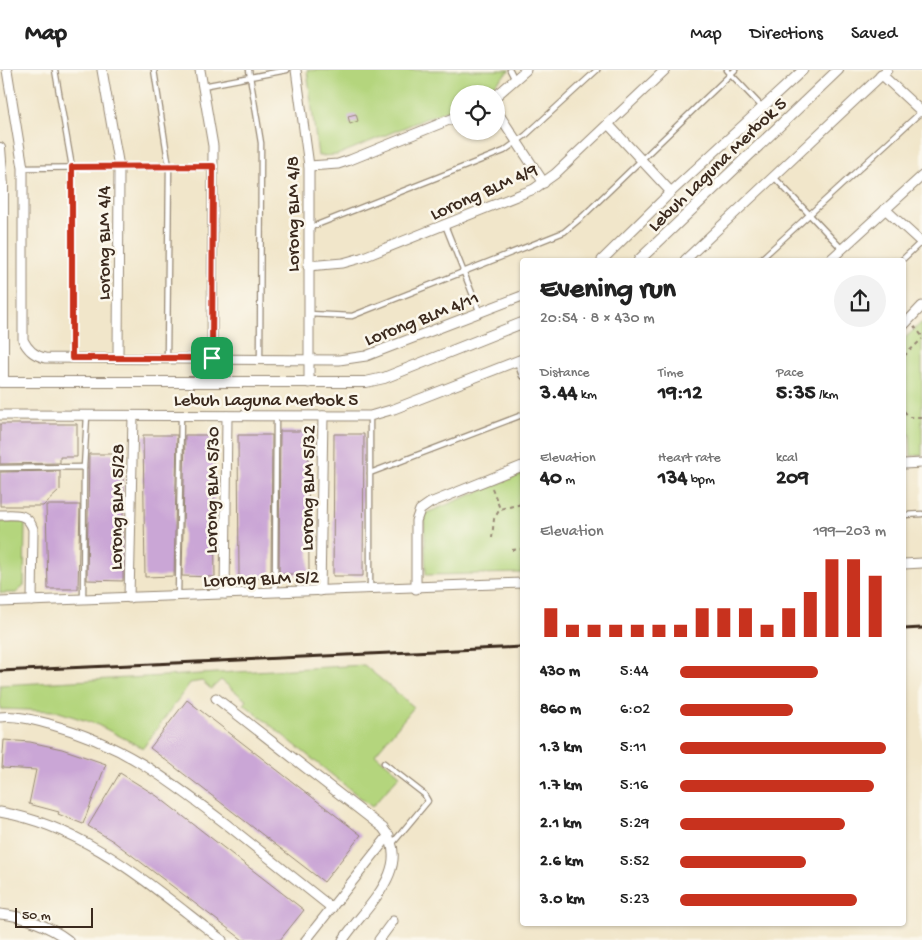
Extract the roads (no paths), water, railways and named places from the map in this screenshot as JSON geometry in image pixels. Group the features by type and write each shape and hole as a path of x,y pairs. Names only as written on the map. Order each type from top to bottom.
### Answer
{"street":[{"name":"Lorong BLM 4/11","path":"7,70 23,168 23,340 32,352 38,356 72,358 167,357 339,360 366,356 520,297"},
{"name":"Lorong BLM 4/4","path":"102,70 119,168 118,357"},
{"path":"200,70 209,119 213,166 212,358"},
{"name":"Lorong BLM 4/8","path":"296,70 309,166 309,383"},
{"path":"505,88 526,70"},
{"path":"604,258 671,192 803,70"},
{"name":"Lebuh Laguna Merbok 5","path":"641,258 838,70"},
{"name":"Lorong BLM 4/9","path":"308,266 334,264 362,258 544,183 662,71"},
{"path":"687,258 884,72 922,112"},
{"path":"309,166 338,164 450,120"},
{"path":"505,124 544,183"},
{"path":"608,124 671,192"},
{"path":"0,148 3,186 1,382"},
{"path":"832,258 922,176"},
{"path":"885,209 921,242"},
{"path":"906,323 922,306"},
{"name":"Lebuh Laguna Merbok 5","path":"1,382 348,384 384,378 520,324"},
{"name":"Lebuh Laguna Merbok 5","path":"0,415 370,416 394,409 520,360"},
{"name":"Lorong BLM 5/28","path":"129,598 132,416"},
{"name":"Lorong BLM 5/30","path":"225,594 227,416"},
{"name":"Lorong BLM 5/32","path":"320,591 323,416"},
{"path":"906,464 922,463"},
{"path":"416,589 416,521 420,510 430,504 520,467"},
{"path":"0,514 22,514 30,520 33,529 32,601"},
{"path":"906,564 922,563"},
{"name":"Lorong BLM 5/2","path":"0,602 416,589 520,583"},
{"path":"216,698 383,828 391,840 394,858 390,876 383,888 342,940"},
{"path":"0,717 39,721 64,728 115,747 143,762 332,908"},
{"path":"0,812 23,816 82,839 140,878 222,940"},
{"path":"306,940 391,840"},
{"path":"0,914 28,920 58,932 68,940"},
{"path":"378,940 393,921"}],"lane":[{"path":"55,70 72,167 72,358"},
{"path":"154,70 169,167 167,357"},
{"path":"249,70 261,143 260,358"},
{"path":"203,86 287,70"},
{"path":"510,70 515,80"},
{"path":"309,228 412,189 504,151 517,143 597,70"},
{"path":"308,314 352,316 564,232 642,160 731,71 764,108"},
{"path":"762,258 808,213 922,112"},
{"path":"23,168 213,166"},
{"path":"774,177 842,249"},
{"path":"445,225 480,312"},
{"path":"904,258 921,242"},
{"path":"83,600 84,467 87,416"},
{"path":"178,596 181,416"},
{"path":"370,416 370,590"},
{"path":"275,593 276,417"},
{"path":"370,473 520,417"},
{"path":"0,468 84,467"},
{"path":"906,515 922,514"},
{"path":"384,763 424,794 428,801 391,840"}],"railway":[{"path":"906,629 922,628"},
{"path":"0,671 520,647"}]}
